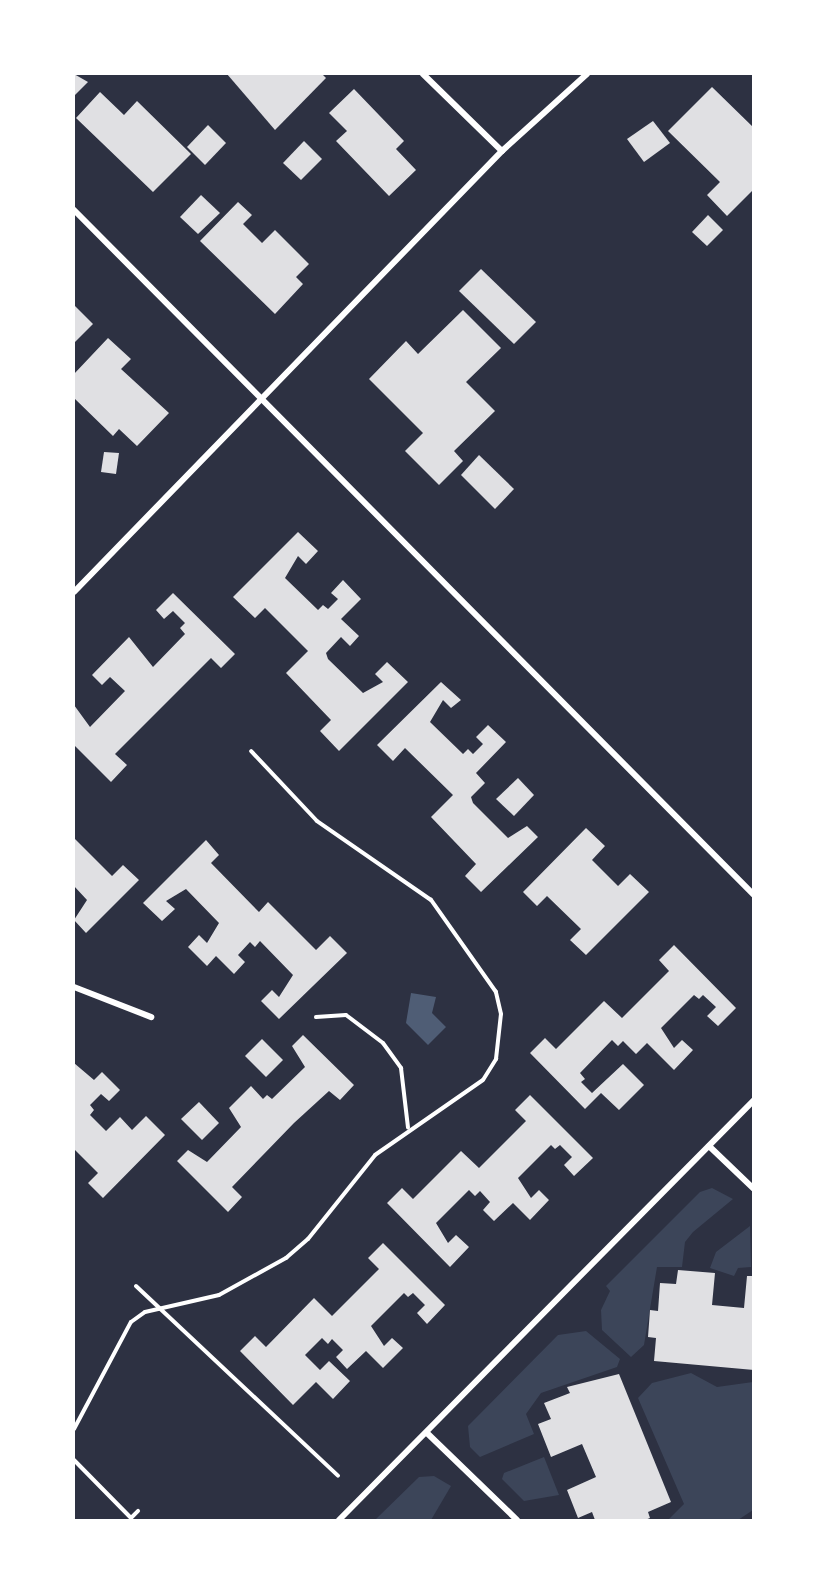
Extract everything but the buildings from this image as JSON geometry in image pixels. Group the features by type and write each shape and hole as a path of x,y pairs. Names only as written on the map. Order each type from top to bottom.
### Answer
{"street":[{"path":"423,74 502,151"},
{"path":"74,592 263,400 502,151 587,74"},
{"path":"74,210 753,895"},
{"path":"74,987 151,1017"},
{"path":"339,1521 753,1100"},
{"path":"709,1146 753,1189"},
{"path":"427,1433 517,1521"}],"path":[{"path":"74,1429 123,1332 145,1312 219,1295 286,1258 308,1239 375,1155 408,1129 483,1080 498,1048 501,1014 496,992 431,900 317,821 251,752"},
{"path":"316,1017 346,1016 383,1043 401,1068 408,1129"},
{"path":"136,1286 338,1476"},
{"path":"74,1460 131,1518 138,1511"}],"shaded area":[{"path":"411,993 436,997 432,1013 446,1027 428,1045 406,1023"},
{"path":"712,1188 733,1199 693,1232 685,1242 682,1267 657,1267 644,1345 631,1357 602,1330 601,1310 610,1291 606,1286 700,1192"},
{"path":"750,1226 751,1267 738,1268 734,1276 710,1268 716,1252"},
{"path":"586,1331 620,1359 617,1367 541,1393 526,1414 534,1434 480,1457 470,1447 468,1426 558,1335"},
{"path":"691,1373 717,1387 753,1382 753,1510 738,1520 668,1520 684,1504 638,1398 652,1383"},
{"path":"544,1457 559,1495 524,1501 502,1479 504,1473"},
{"path":"434,1476 451,1486 431,1520 375,1520 419,1477"}]}
